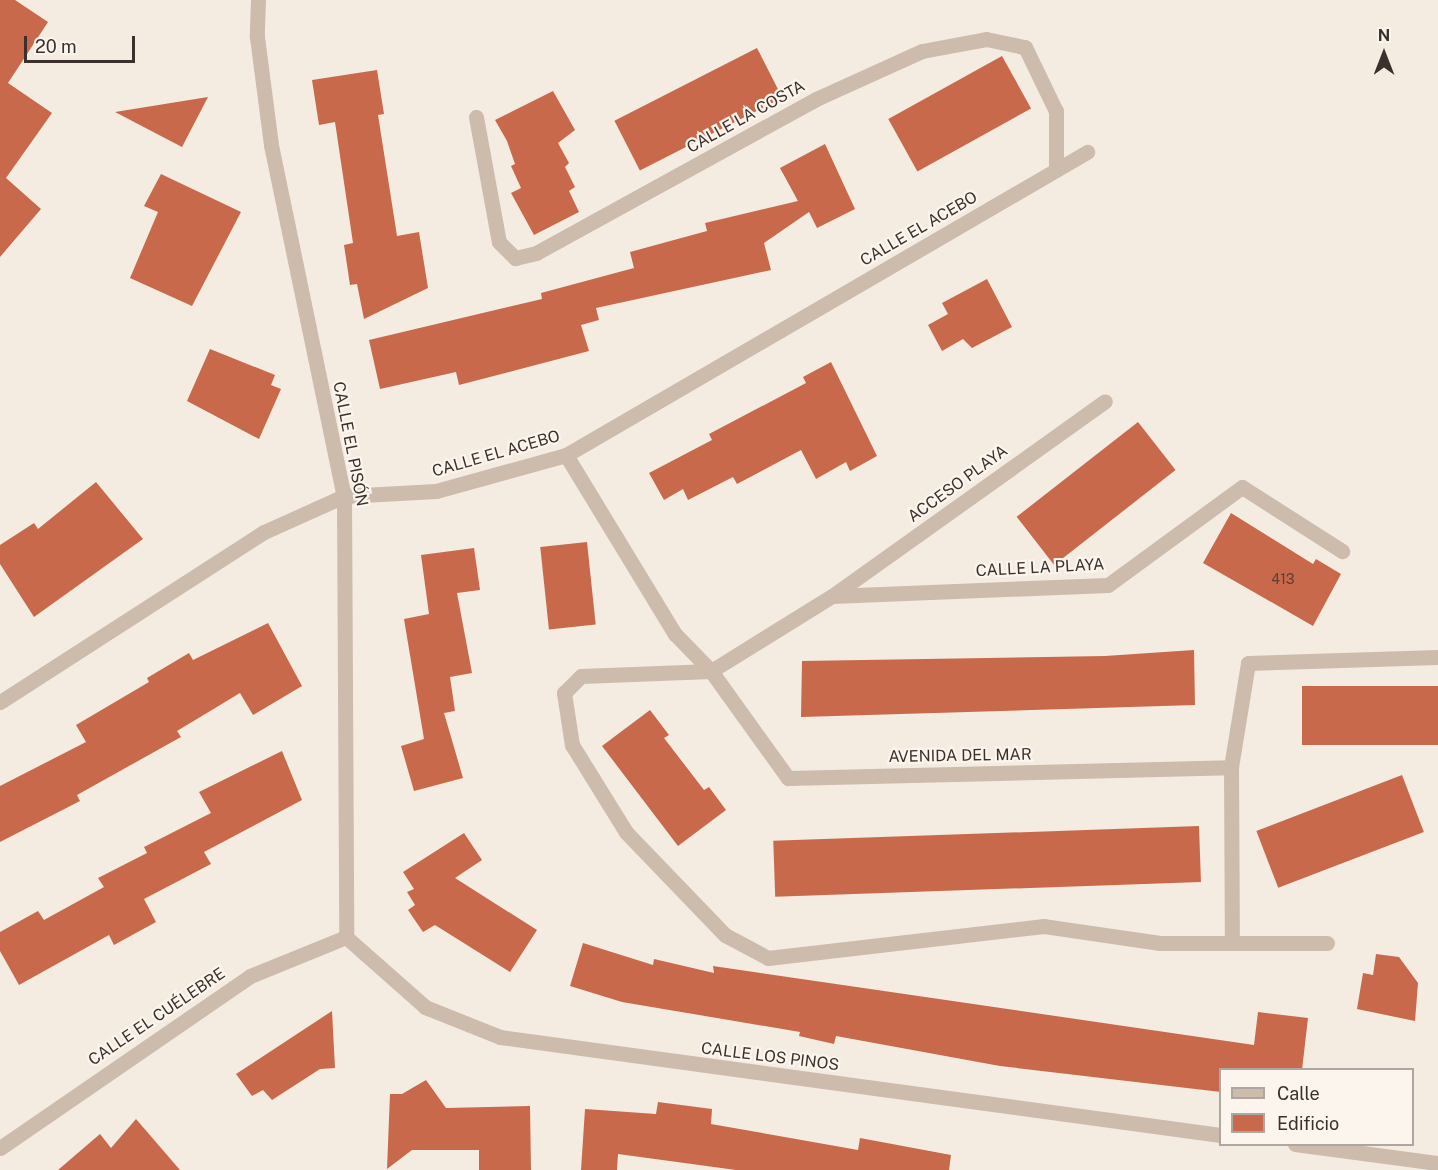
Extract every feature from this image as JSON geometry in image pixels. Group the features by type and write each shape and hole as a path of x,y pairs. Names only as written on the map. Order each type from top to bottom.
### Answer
{"street":[{"name":"CALLE EL PISÓN","path":"258,0 257,37 271,145 344,496 346,937"},
{"name":"CALLE LA COSTA","path":"476,117 499,242 515,258 536,253 816,99 922,51 986,39 1025,47 1056,111 1056,170"},
{"name":"CALLE EL ACEBO","path":"0,702 264,532 344,496 436,491 566,455 1087,152"},
{"name":"ACCESO PLAYA","path":"832,596 1105,401"},
{"name":"AVENIDA DEL MAR","path":"566,455 675,634 711,671 788,778 1232,767"},
{"name":"CALLE LA PLAYA","path":"711,671 832,596 1108,585 1242,487 1342,551"},
{"path":"1232,943 1232,767 1248,663 1438,657"},
{"path":"711,671 581,676 564,693 572,745 626,832 725,935 768,957 1044,926 1160,943 1327,943"},
{"name":"CALLE LOS PINOS","path":"346,937 425,1007 500,1037 1219,1135"},
{"name":"CALLE EL CUÉLEBRE","path":"0,1148 250,976 346,937"},
{"path":"1310,1146 1438,1163"}],"building":[{"path":"0,0 15,0 48,22 8,83 52,113 6,178 41,209 0,257"},
{"path":"757,48 782,98 640,171 614,121"},
{"path":"1002,56 1031,108 917,172 888,119"},
{"path":"377,70 384,114 378,115 397,236 419,232 428,288 364,319 357,284 350,285 344,245 353,243 335,122 319,125 312,80"},
{"path":"553,91 575,130 558,143 569,163 565,167 575,187 569,191 579,212 534,235 511,193 521,188 511,166 515,164 507,141 495,120"},
{"path":"208,97 182,147 115,112"},
{"path":"825,144 855,209 817,228 809,212 764,243 771,270 596,308 599,320 581,325 589,351 459,385 456,372 380,389 369,340 542,299 541,293 634,268 630,252 707,231 705,223 798,201 780,168"},
{"path":"161,174 241,212 192,306 130,278 158,212 144,206"},
{"path":"987,279 1012,327 972,348 963,339 942,351 928,325 948,314 942,303"},
{"path":"210,349 275,375 271,385 281,389 259,439 187,401"},
{"path":"831,362 877,456 850,471 846,462 816,479 801,450 737,484 733,477 688,500 683,489 664,500 649,473 712,440 709,434 806,383 803,377"},
{"path":"1138,422 1176,470 1054,565 1017,517"},
{"path":"96,482 143,539 34,617 0,564 0,545 34,523 38,529"},
{"path":"1231,513 1313,564 1316,559 1341,574 1313,626 1203,563"},
{"path":"587,542 596,625 549,629 540,547"},
{"path":"474,548 480,590 457,593 472,673 450,677 455,711 444,713 463,778 414,791 401,746 424,739 404,619 429,614 421,555"},
{"path":"268,623 302,686 253,715 240,693 177,731 181,737 77,795 80,801 0,842 0,786 86,742 76,725 149,682 147,678 189,653 193,660"},
{"path":"1194,650 1195,705 801,717 802,661 1105,656"},
{"path":"1302,686 1438,686 1438,745 1302,745"},
{"path":"650,710 669,735 664,738 704,790 709,787 726,810 678,846 602,746"},
{"path":"282,751 302,800 204,852 211,864 144,899 156,922 114,945 109,935 19,985 0,951 0,932 38,911 44,920 104,887 98,878 147,853 144,847 211,813 199,792"},
{"path":"1402,775 1424,832 1278,888 1256,831"},
{"path":"1199,826 1201,882 775,897 773,841"},
{"path":"464,833 482,860 455,878 537,930 510,972 435,925 423,932 408,910 415,905 407,892 414,889 403,872"},
{"path":"583,943 653,965 654,959 714,973 713,966 1254,1045 1258,1012 1308,1018 1302,1068 1219,1068 1219,1092 1000,1066 836,1036 834,1044 799,1036 800,1032 622,1002 570,986"},
{"path":"1376,954 1399,957 1418,983 1415,1021 1357,1009 1363,973 1373,975"},
{"path":"332,1011 335,1068 320,1069 272,1100 263,1090 252,1096 236,1074"},
{"path":"426,1080 446,1108 530,1106 531,1170 479,1170 479,1150 412,1150 387,1169 390,1094 402,1094"},
{"path":"658,1102 712,1109 711,1124 858,1150 860,1138 951,1155 949,1170 736,1170 618,1154 617,1170 581,1170 585,1109 656,1114"},
{"path":"136,1119 180,1170 58,1170 100,1134 111,1148"}]}
